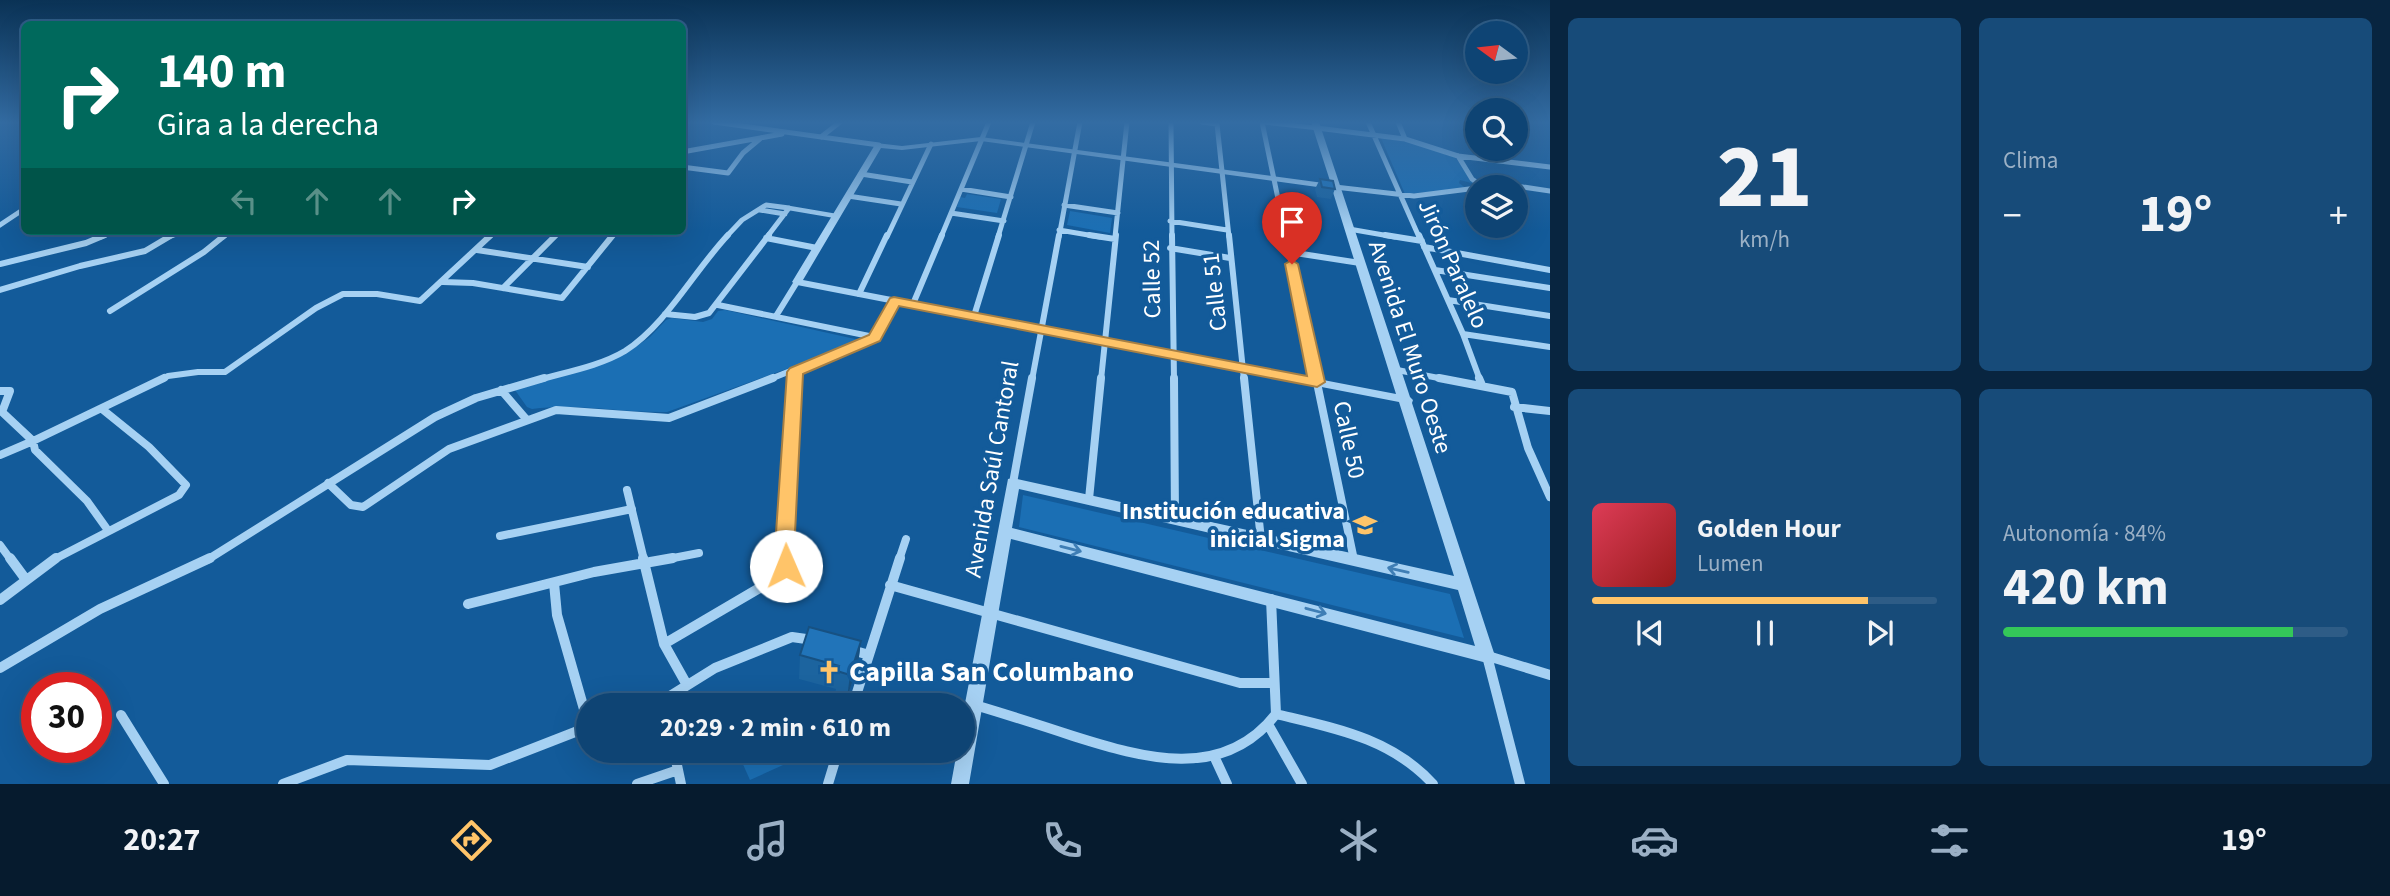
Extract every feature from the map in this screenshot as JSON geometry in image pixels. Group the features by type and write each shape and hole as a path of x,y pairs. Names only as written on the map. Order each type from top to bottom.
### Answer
{"street":[{"path":"686,168 727,173 739,159"},
{"path":"776,316 870,159"},
{"path":"859,294 924,159"},
{"path":"913,304 973,159"},
{"path":"974,316 1022,159"},
{"name":"Avenida Saúl Cantoral","path":"975,705 1073,159"},
{"path":"1089,499 1124,159"},
{"path":"1128,159 1402,196 1434,195 1465,190"},
{"name":"Calle 52","path":"1170,159 1175,519"},
{"name":"Calle 51","path":"1220,159 1261,540"},
{"name":"Calle 50","path":"1270,159 1354,560"},
{"name":"Avenida El Muro Oeste","path":"1326,159 1407,400 1487,656"},
{"name":"Jirón Paralelo","path":"1385,159 1463,334 1482,385"},
{"path":"1460,159 1470,175"},
{"path":"1480,159 1550,167"},
{"path":"861,174 912,182"},
{"path":"1528,188 1550,191"},
{"path":"961,189 1011,197"},
{"path":"848,196 901,204"},
{"path":"0,668 100,609 212,557 435,417 476,398 599,362 623,352 649,333 705,259 742,220 760,209 768,205 787,211 836,216"},
{"path":"1064,205 1118,213"},
{"path":"0,225 21,211"},
{"path":"665,314 701,317 718,305 787,211"},
{"path":"951,213 1004,221"},
{"path":"1170,221 1227,230"},
{"path":"1349,229 1550,270"},
{"path":"1059,230 1115,239"},
{"path":"0,264 86,243 105,235"},
{"path":"0,290 80,266 145,251 172,235"},
{"path":"110,311 204,252 225,235"},
{"path":"0,455 168,376 191,372 225,372 316,308 343,294 377,294 417,302 443,282 491,235"},
{"path":"503,288 556,235"},
{"path":"443,282 562,298 612,235"},
{"path":"766,238 817,248"},
{"path":"1170,248 1230,258"},
{"path":"477,250 588,267"},
{"path":"1289,252 1360,263"},
{"path":"1435,270 1550,288"},
{"path":"797,282 1407,400"},
{"path":"1448,300 1550,316"},
{"path":"328,483 351,505 363,507 449,449 556,410 668,418 795,372 875,337 894,301"},
{"path":"718,305 875,337"},
{"path":"1463,334 1550,347"},
{"path":"1397,370 1511,392 1528,448 1550,497"},
{"path":"664,643 765,587 786,566 789,554 786,533 795,372"},
{"path":"501,390 527,420"},
{"path":"0,391 10,391 2,412 33,441 35,450 87,501 107,529"},
{"path":"1514,407 1550,411"},
{"path":"0,600 24,577 62,551 179,495 186,485 149,447 102,409"},
{"path":"1013,483 1464,585"},
{"path":"627,490 664,643 687,685"},
{"path":"500,536 632,509"},
{"path":"1005,532 1271,599 1550,675"},
{"path":"857,693 906,539"},
{"path":"0,545 24,577"},
{"path":"468,604 699,553"},
{"path":"554,583 557,615 579,693"},
{"path":"890,585 1240,683 1273,683"},
{"path":"975,705 1125,752 1182,760 1230,751 1269,726 1276,714 1271,599"},
{"path":"676,693 715,668 792,637 805,637 829,644"},
{"path":"842,648 869,655"},
{"path":"1487,656 1520,784"},
{"path":"1276,714 1351,734 1394,750 1412,761 1433,784"},
{"path":"121,715 164,784"},
{"path":"1269,726 1302,784"},
{"path":"283,784 347,760 491,765 576,730"},
{"path":"1214,756 1227,784"},
{"path":"677,763 681,784"},
{"path":"828,784 834,763"},
{"name":"Avenida Saúl Cantoral","path":"960,784 964,763"},
{"path":"637,784 678,770"}],"shaded area":[{"path":"1390,159 1456,159 1468,175 1465,175 1465,181 1460,180 1459,183 1465,189 1405,194"},
{"path":"967,194 1001,199 997,213 957,207 960,197 965,198"},
{"path":"1070,211 1112,218 1110,233 1067,225"},
{"path":"725,310 864,341 667,412 566,407 532,409 527,407 515,390 625,354 650,337 666,320 672,318 703,322 712,319 718,311"},
{"path":"1023,495 1450,594 1464,638 1019,527"},
{"path":"742,763 788,763 750,780"}],"building":[{"path":"1320,179 1333,181 1335,189 1322,187"},
{"path":"809,627 861,641 850,675 837,671 839,666 800,655"}],"place":[{"name":"Institución educativa inicial Sigma","path":"1365,525"},
{"name":"Capilla San Columbano","path":"829,672"}],"route":[{"path":"786,566 789,554 786,533 795,372 875,337 894,301 1317,382 1292,264"}]}
